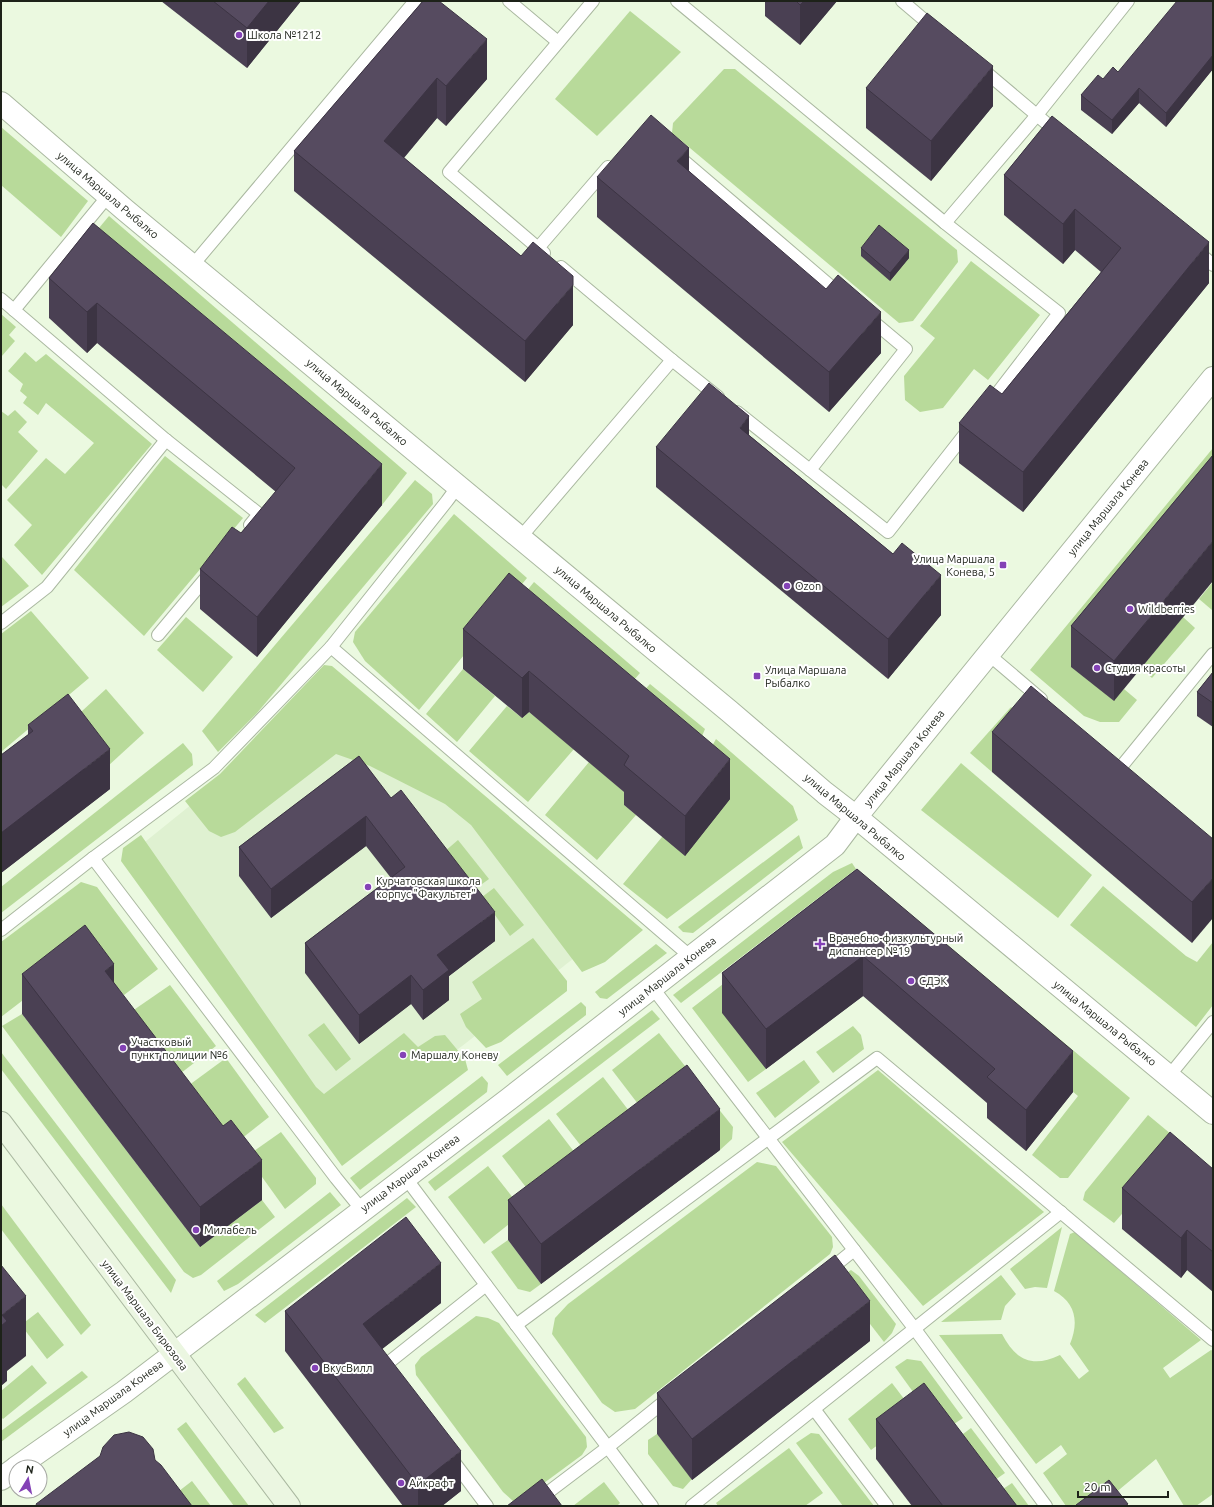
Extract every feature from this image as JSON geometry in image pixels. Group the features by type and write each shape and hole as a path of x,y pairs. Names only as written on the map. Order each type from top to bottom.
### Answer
{"main road":[{"name":"улица Маршала Бирюзова","path":"1,1123 289,1506"}],"street":[{"name":"улица Маршала Рыбалко","path":"1,104 108,196 729,711 825,793 856,817 1213,1113"},
{"name":"улица Маршала Конева","path":"28,1459 124,1392 509,1099 835,845 856,817 1213,378"}],"lane":[{"path":"192,266 415,1"},
{"path":"509,1 558,42"},
{"path":"593,1 449,172 672,360 888,532 1059,314 946,223 677,1"},
{"path":"902,1 943,36"},
{"path":"946,223 1037,115 1128,1"},
{"path":"972,60 1067,141"},
{"path":"666,147 906,349 810,470"},
{"path":"538,248 618,155"},
{"path":"14,310 108,196"},
{"path":"1189,244 1213,265"},
{"path":"1,299 166,440 259,514 244,532"},
{"path":"520,538 672,360"},
{"path":"1,622 46,587 166,440"},
{"path":"1,930 93,858 214,768 331,647 458,486"},
{"path":"158,635 218,563"},
{"path":"331,647 691,957"},
{"path":"988,654 1050,707"},
{"path":"1121,767 1213,654"},
{"path":"1109,757 1133,777"},
{"path":"93,858 336,1178 362,1210"},
{"path":"652,987 914,1328 1046,1506"},
{"path":"1170,1076 1213,1022"},
{"path":"516,1325 877,1058 1213,1340"},
{"path":"405,1177 652,1506"},
{"path":"692,1506 1061,1212"},
{"path":"817,1279 854,1250"},
{"path":"393,1379 384,1367 486,1285"},
{"path":"530,1506 608,1447 680,1389"},
{"path":"814,1409 887,1506"},
{"path":"443,1447 487,1506"}],"shaded area":[{"name":"Курчатовская школа корпус \"Факультет\"","path":"328,671 621,921 466,1043 338,1140 130,854 223,779"}],"green space":[{"path":"630,11 681,52 597,136 555,99"},
{"path":"724,69 735,69 957,250 958,262 913,321 899,323 672,133 673,123"},
{"path":"1,127 88,201 61,237 1,185"},
{"path":"109,216 407,473 382,505 79,252"},
{"path":"971,261 1040,315 988,380 974,369 943,408 920,412 905,400 904,376 935,338 920,326"},
{"path":"1,314 16,327 9,335 15,341 1,357"},
{"path":"25,352 36,362 46,354 152,444 42,575 14,545 32,525 7,500 46,458 65,474 94,443 46,403 38,415 23,403 27,397 20,391 23,384 8,371"},
{"path":"15,410 27,422 18,432 38,451 6,489 1,484 1,411 8,416"},
{"path":"1213,448 1213,495 1113,701 1124,689 1137,700 1119,722 1100,722 1084,716 1030,670"},
{"path":"165,456 243,518 144,636 74,570"},
{"path":"415,480 432,494 433,504 257,713 218,752 202,731"},
{"path":"454,514 527,578 419,710 365,661 353,642 355,632"},
{"path":"1,556 29,586 1,607"},
{"path":"534,582 640,673 615,702 509,613"},
{"path":"1213,582 1213,609 1212,610 1199,599"},
{"path":"31,611 89,678 1,752 1,634"},
{"path":"186,617 233,657 203,692 157,650"},
{"path":"1183,617 1195,628 1152,678 1141,668"},
{"path":"324,665 332,666 643,930 605,962 582,972 471,825 445,804 370,766 336,754 235,832 221,837 209,831 185,801 220,774"},
{"path":"463,669 495,696 457,742 426,714"},
{"path":"650,684 705,729 690,765 625,711"},
{"path":"106,689 144,733 108,766 69,723"},
{"path":"507,706 522,718 529,712 574,749 528,802 469,751"},
{"path":"1011,707 1031,726 992,772 970,753"},
{"path":"716,739 793,806 798,820 667,919 623,884 662,837"},
{"path":"183,743 192,754 193,765 1,913 1,887"},
{"path":"589,762 629,796 624,805 636,815 597,860 545,815"},
{"path":"961,763 1092,875 1058,918 921,810"},
{"path":"141,835 316,1087 324,1094 404,1033 418,1047 435,1036 445,1035 465,1059 468,1070 342,1166 121,861 123,848"},
{"path":"799,835 803,848 693,933 683,932 678,927"},
{"path":"458,840 489,879 475,889 444,852"},
{"path":"852,863 856,869 681,1003 673,995 833,872"},
{"path":"864,875 1130,1098 1068,1178 1060,1178 1032,1155 1078,1096 857,910 766,1069 748,1082 692,1008"},
{"path":"81,882 97,887 158,969 124,995 87,951 1,1017 1,942"},
{"path":"1103,886 1186,956 1197,962 1213,942 1213,1005 1196,1027 1070,925"},
{"path":"494,888 524,925 510,936 482,897"},
{"path":"533,938 567,981 567,991 501,1042 486,1048 466,1027 460,1014 482,999 472,982"},
{"path":"656,944 667,953 607,999 600,998 595,992"},
{"path":"170,985 216,1046 172,1080 125,1016"},
{"path":"581,1002 586,1007 586,1015 507,1076 498,1065"},
{"path":"652,1010 660,1019 435,1191 428,1182"},
{"path":"22,1014 200,1247 262,1200 275,1217 201,1275 193,1278 184,1272 2,1026"},
{"path":"324,1023 351,1059 336,1071 308,1035"},
{"path":"853,1026 861,1035 864,1049 833,1073 816,1052"},
{"path":"659,1033 696,1080 648,1117 612,1070"},
{"path":"1,1052 176,1280 171,1293 1,1069"},
{"path":"226,1058 269,1117 227,1150 181,1091"},
{"path":"804,1060 820,1082 775,1118 756,1093"},
{"path":"878,1070 1044,1212 923,1306 782,1142"},
{"path":"482,1076 488,1083 487,1092 360,1190 350,1178"},
{"path":"603,1077 639,1124 592,1160 556,1114"},
{"path":"705,1092 733,1127 732,1139 720,1150 687,1105"},
{"path":"1148,1115 1183,1144 1114,1223 1083,1200 1085,1192"},
{"path":"549,1119 585,1166 538,1203 502,1156"},
{"path":"281,1132 316,1178 316,1184 285,1209 247,1156"},
{"path":"757,1162 776,1166 832,1237 833,1247 830,1254 635,1409 615,1412 602,1403 552,1334 555,1318 568,1304"},
{"path":"488,1166 524,1212 484,1244 448,1197"},
{"path":"330,1192 341,1205 238,1284 224,1291 217,1281"},
{"path":"407,1198 416,1207 265,1323 255,1315"},
{"path":"1,1204 91,1325 81,1335 1,1229"},
{"path":"1062,1227 1047,1288 1035,1287 1025,1289 1010,1269"},
{"path":"1075,1232 1201,1340 1163,1368 1170,1378 1211,1350 1213,1351 1213,1494 1196,1506 1184,1506 1156,1459 1114,1494 1085,1506 1066,1506 1043,1473 1067,1454 1061,1445 1036,1464 939,1335 1002,1334 1013,1350 1026,1360 1042,1361 1060,1355 1079,1379 1089,1371 1070,1344 1073,1336 1075,1321 1074,1314 1067,1301 1054,1291 1070,1234"},
{"path":"508,1240 541,1284 530,1292 518,1289 491,1252"},
{"path":"851,1270 859,1276 896,1324 892,1333 884,1342 836,1280"},
{"path":"1001,1275 1016,1294 1005,1306 1001,1320 941,1322"},
{"path":"38,1312 64,1345 47,1359 21,1325"},
{"path":"476,1316 488,1318 499,1323 586,1437 587,1447 582,1455 525,1497 513,1501 503,1492 416,1375 415,1365 421,1357"},
{"path":"907,1359 921,1361 963,1418 942,1432 895,1367"},
{"path":"32,1365 47,1383 3,1419 1,1417 1,1391"},
{"path":"82,1371 88,1377 1,1442 1,1431"},
{"path":"245,1377 284,1428 274,1433 237,1384"},
{"path":"892,1383 917,1416 871,1450 848,1419"},
{"path":"186,1422 249,1506 234,1506 177,1429"},
{"path":"971,1428 1005,1473 985,1487 951,1443"},
{"path":"811,1433 819,1434 874,1506 843,1506 796,1443"},
{"path":"657,1434 692,1479 683,1489 673,1486 648,1454 648,1440"},
{"path":"789,1448 823,1493 805,1506 718,1506 716,1503"},
{"path":"192,1481 211,1506 161,1505"},
{"path":"604,1482 620,1503 617,1506 573,1506"},
{"path":"1012,1483 1029,1506 998,1506 991,1497"}],"building":[{"path":"213,1 269,1 247,28"},
{"path":"423,1 439,1 487,39 446,86 437,78 384,141 521,256 533,242 573,276 573,285 525,341 294,151"},
{"path":"796,1 804,1 800,5"},
{"path":"1177,1 1213,1 1213,55 1166,113 1139,88 1112,120 1081,95 1098,75 1103,79 1113,67 1118,72"},
{"path":"927,13 993,66 931,141 866,88"},
{"path":"651,115 689,148 677,161 826,289 838,275 881,312 829,372 597,177"},
{"path":"1052,116 1209,242 1023,472 959,423 990,385 1002,394 1121,248 1075,209 1063,224 1004,175"},
{"path":"93,223 382,464 257,617 200,569 232,527 241,533 295,468 97,303 87,312 49,278"},
{"path":"879,225 909,250 890,273 861,248"},
{"path":"709,383 749,416 740,428 893,554 902,543 941,575 888,639 656,447"},
{"path":"1213,455 1213,541 1114,661 1071,626"},
{"path":"509,573 730,759 685,816 624,765 629,756 529,671 522,678 463,629"},
{"path":"1213,672 1213,703 1197,692"},
{"path":"1031,686 1213,839 1213,878 1192,902 992,732"},
{"path":"68,694 110,749 1,833 1,755 33,731 28,725"},
{"path":"359,756 391,798 401,790 495,912 437,955 449,970 423,990 411,975 359,1015 305,943 405,867 366,816 271,889 239,847"},
{"path":"857,869 1073,1051 1026,1110 987,1077 995,1069 863,956 766,1029 722,973"},
{"path":"85,925 114,964 105,971 223,1126 231,1120 262,1160 200,1207 22,974"},
{"path":"687,1065 720,1109 541,1244 508,1200"},
{"path":"1170,1132 1213,1169 1213,1252 1187,1230 1181,1238 1122,1188"},
{"path":"406,1217 441,1263 363,1324 461,1451 418,1485 285,1311"},
{"path":"835,1255 870,1301 692,1439 657,1393"},
{"path":"1,1265 26,1296 2,1315 7,1321 1,1326"},
{"path":"924,1383 1017,1506 943,1506 876,1419"},
{"path":"129,1432 143,1437 153,1449 155,1460 161,1465 192,1506 37,1506 36,1504 43,1499 48,1499 48,1495 100,1456 103,1447 114,1435"},
{"path":"542,1479 562,1506 507,1506"},
{"path":"1109,1480 1128,1504 1125,1506 1076,1505"}],"place":[{"name":"Школа №1212","path":"239,35"},
{"name":"Улица Маршала Конева, 5","path":"1003,565"},
{"name":"Ozon","path":"787,586"},
{"name":"Wildberries","path":"1130,609"},
{"name":"Студия красоты","path":"1097,668"},
{"name":"Улица Маршала Рыбалко","path":"757,676"},
{"name":"Курчатовская школа корпус \"Факультет\"","path":"368,887"},
{"name":"Врачебно-физкультурный диспансер №19","path":"820,944"},
{"name":"СДЭК","path":"911,981"},
{"name":"Участковый пункт полиции №6","path":"123,1048"},
{"name":"Маршалу Коневу","path":"403,1055"},
{"name":"Милабель","path":"196,1230"},
{"name":"ВкусВилл","path":"315,1368"},
{"name":"Айкрафт","path":"401,1483"}]}
